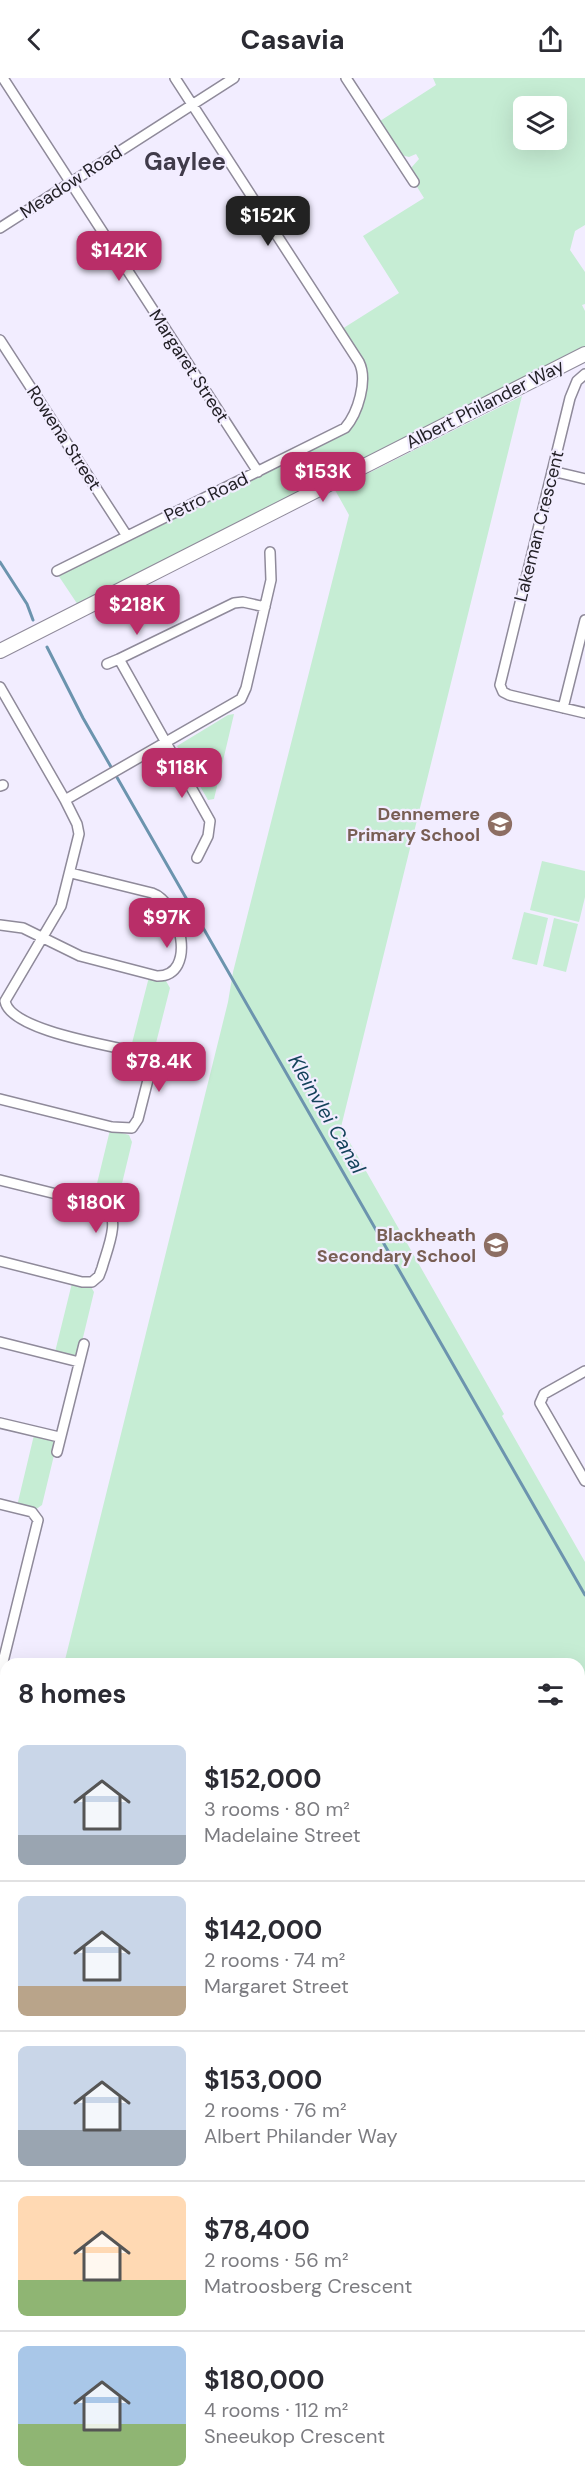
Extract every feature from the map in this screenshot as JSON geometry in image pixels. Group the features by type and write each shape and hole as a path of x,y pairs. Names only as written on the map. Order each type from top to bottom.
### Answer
{"street":[{"name":"Margaret Street","path":"3,78 258,472"},
{"path":"175,78 192,104"},
{"name":"Meadow Road","path":"0,228 234,78"},
{"path":"346,78 414,182"},
{"name":"Petro Road","path":"57,572 345,428 351,418 363,381 363,372 359,363 192,104"},
{"name":"Rowena Street","path":"0,340 127,536"},
{"name":"Albert Philander Way","path":"0,651 585,354"},
{"name":"Lakeman Crescent","path":"563,708 506,693 500,687 500,682 570,398 577,381 585,374"},
{"path":"552,471 585,479"},
{"path":"65,800 241,699 246,688 265,608 272,572 270,552"},
{"path":"107,664 234,603 243,602 265,608"},
{"path":"585,620 563,708 585,713"},
{"path":"119,659 210,821 208,836 197,858"},
{"path":"0,687 65,800 79,829 61,906 3,1000 11,1012 36,1026 141,1053 149,1057 152,1064 138,1119 132,1128 112,1127 0,1099"},
{"path":"0,925 23,928 44,936 80,956 157,976 170,975 177,966 182,941 181,933 159,896 70,873"},
{"path":"0,1180 105,1206 110,1210 113,1219 102,1268 99,1276 92,1282 82,1282 0,1261"},
{"path":"0,1342 79,1362"},
{"path":"57,1452 84,1344"},
{"path":"585,1371 544,1394 540,1403 585,1481"},
{"path":"0,1423 59,1437"},
{"path":"0,1504 32,1512 38,1520 4,1658"}],"green space":[{"path":"433,78 585,78 585,225 575,231 570,250 585,272 585,304 582,305 585,311 585,349 78,605 58,575 343,433 366,385 342,329 399,293 363,236 424,198 414,182 411,168 419,159 416,154 409,157 401,155 380,121 436,85"},
{"path":"522,396 341,1127 585,1562 585,1658 65,1658 228,1002 233,972 349,515 335,490"},
{"path":"234,714 214,799 208,800 177,746 228,715"},
{"path":"542,861 585,871 585,897 579,922 530,910"},
{"path":"524,912 548,918 537,965 512,959"},
{"path":"554,918 578,924 566,972 543,966"},
{"path":"149,977 166,981 170,988 155,1047 148,1051 131,1047"},
{"path":"110,1130 129,1135 132,1142 118,1200 109,1204 93,1200"},
{"path":"72,1283 91,1287 94,1292 79,1354 75,1357 55,1352"},
{"path":"34,1435 53,1440 56,1447 42,1505 35,1510 17,1506"}],"waterway":[{"name":"Kleinvlei Canal","path":"0,562 27,604 33,620"},
{"name":"Kleinvlei Canal","path":"47,647 83,718 585,1595"}],"place":[{"name":"Dennemere Primary School","path":"500,824"},
{"name":"Blackheath Secondary School","path":"496,1245"}],"district":[{"name":"Gaylee","path":"185,162"}]}
